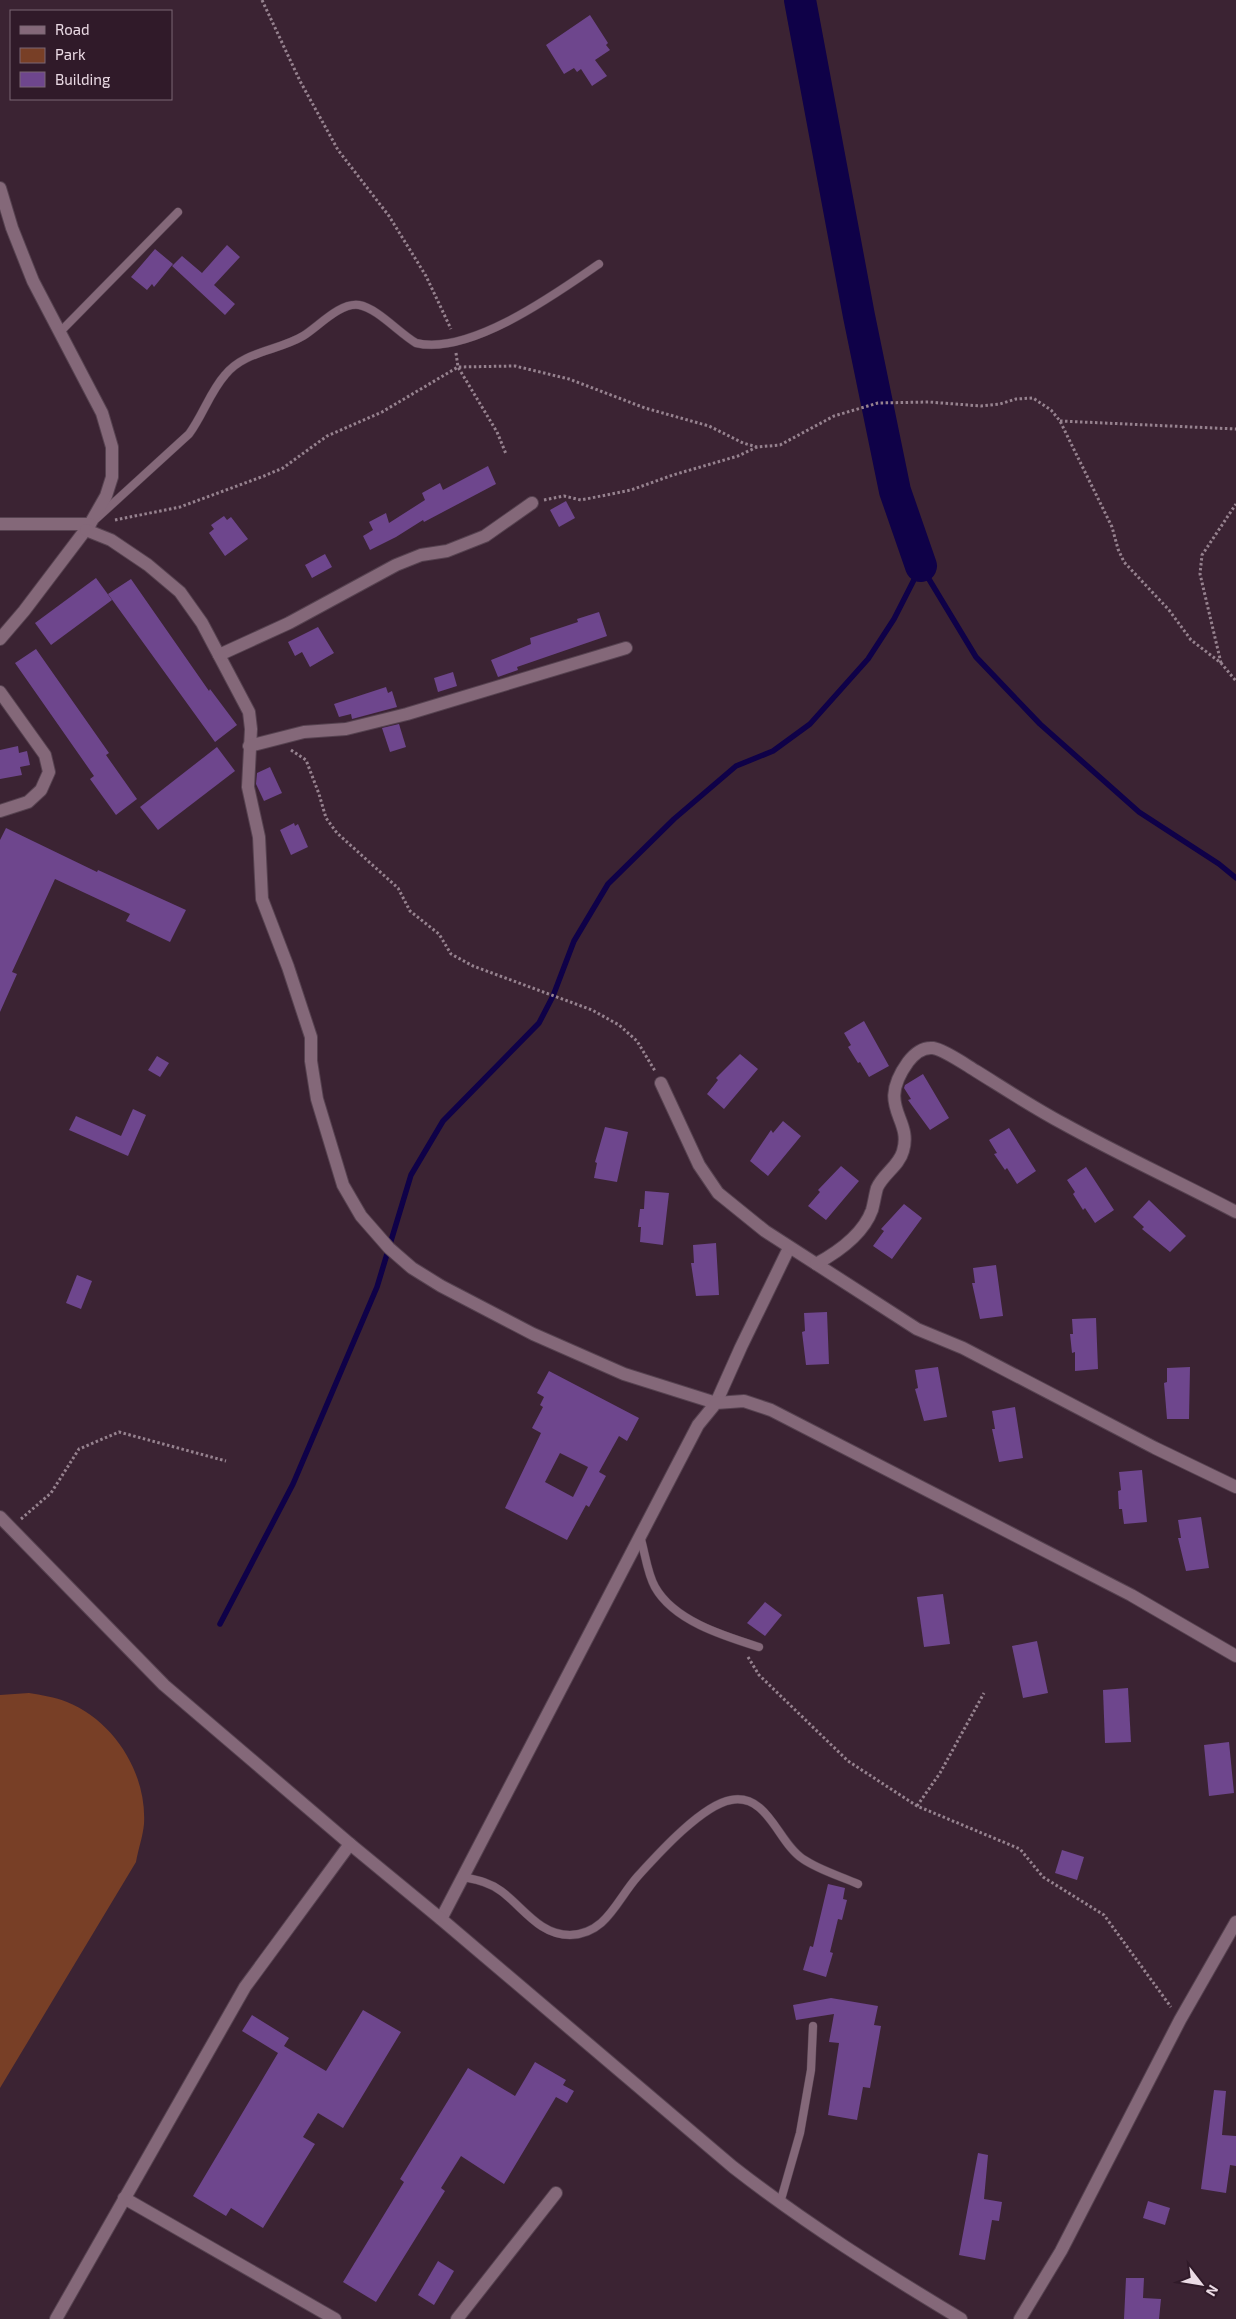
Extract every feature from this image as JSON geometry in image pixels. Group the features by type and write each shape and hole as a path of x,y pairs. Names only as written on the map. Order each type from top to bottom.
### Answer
{"street":[{"path":"0,188 12,228 30,272 59,333 102,413 112,447 112,477 106,496 88,527 0,639"},
{"path":"219,655 289,623 420,555 447,551 485,536 532,503"},
{"path":"0,524 88,527 148,565 180,592 202,623 249,712 251,729 248,787 259,837 262,899 311,1037 311,1061 317,1100 343,1185 356,1208 389,1248 412,1268 441,1286 533,1334 624,1374 716,1403 744,1401 771,1410 1131,1595 1236,1656"},
{"path":"249,746 304,732 346,729 407,714 626,648"},
{"path":"0,692 45,755 49,772 41,790 28,802 0,810"},
{"path":"816,1264 834,1254 849,1242 865,1224 872,1211 877,1188 898,1161 903,1150 904,1138 895,1110 893,1093 898,1076 910,1059 920,1050 934,1048 957,1059 1064,1124 1236,1212"},
{"path":"660,1083 699,1165 718,1193 789,1248 918,1329 962,1348 1155,1448 1236,1487"},
{"path":"441,1919 698,1425 716,1403 789,1248"},
{"path":"0,1516 164,1685 734,2167 780,2204 961,2319"},
{"path":"56,2319 245,1987 350,1844"},
{"path":"1020,2319 1061,2251 1180,2020 1236,1922"},
{"path":"457,2319 556,2193"},
{"path":"124,2198 335,2319"}],"lane":[{"path":"59,333 178,212"},
{"path":"88,527 190,434 201,419 225,374 238,363 254,355 285,345 304,336 340,310 352,305 368,308 416,343 424,345 455,342 533,309 599,264"},
{"path":"640,1536 654,1585 664,1602 675,1611 738,1640 760,1647"},
{"path":"463,1877 484,1881 501,1891 528,1916 548,1930 569,1935 590,1931 610,1917 637,1877 698,1817 714,1805 732,1799 750,1802 762,1810 790,1849 803,1860 858,1884"},
{"path":"780,2204 800,2133 811,2070 812,2026"}],"path":[{"path":"262,0 300,81 338,150 389,216 426,276 449,320 455,342 458,367 497,432 506,454"},
{"path":"88,527 180,507 283,468 327,436 382,412 458,367 515,366 569,379 645,408 708,426 743,443 757,447"},
{"path":"532,503 564,496 581,500 631,490 673,475 738,456 757,447 780,445 834,416 878,403 929,402 981,406 1000,404 1016,399 1033,398 1051,410 1060,421 1112,526 1118,549 1124,562 1170,610 1191,640 1221,663 1236,681"},
{"path":"1060,421 1236,429"},
{"path":"1221,663 1200,574 1202,555 1236,504"},
{"path":"273,740 306,760 326,818 337,833 398,888 410,911 439,934 451,954 473,966 592,1010 620,1025 637,1041 651,1061 660,1083"},
{"path":"11,1527 51,1493 79,1450 119,1432 226,1461"},
{"path":"738,1640 758,1675 848,1761 917,1806 1020,1849 1043,1877 1104,1915 1180,2020"},
{"path":"917,1806 940,1773 984,1693"}],"green space":[{"path":"29,1693 53,1697 67,1702 99,1722 113,1736 124,1751 140,1786 144,1824 136,1862 0,2088 0,1695"}],"building":[{"path":"590,15 608,43 606,45 610,50 595,60 607,76 592,86 581,69 577,72 574,68 564,74 546,45"},
{"path":"227,245 240,257 214,285 235,304 225,315 172,266 182,256 202,273"},
{"path":"155,249 173,264 154,287 152,284 147,290 131,277"},
{"path":"488,466 496,484 424,522 423,520 370,550 363,536 373,530 369,522 386,513 389,523 425,500 422,493 440,483 443,490"},
{"path":"566,501 575,518 559,527 550,510"},
{"path":"224,516 227,520 231,517 248,539 225,556 209,533 214,529 211,525"},
{"path":"325,554 332,567 312,578 305,565"},
{"path":"96,578 112,600 51,645 35,623"},
{"path":"131,579 209,691 210,689 237,725 215,742 108,594"},
{"path":"599,612 607,636 517,667 518,670 498,677 491,660 531,644 530,638 578,622 577,619"},
{"path":"318,627 334,653 310,667 302,652 295,656 288,642"},
{"path":"36,649 109,753 106,755 137,799 116,815 90,779 94,776 15,663"},
{"path":"453,672 457,686 438,692 434,678"},
{"path":"386,687 388,693 392,691 397,707 352,719 351,714 339,717 334,704"},
{"path":"399,724 406,747 390,752 382,728"},
{"path":"18,746 19,753 27,751 30,765 20,767 22,775 0,779 0,750"},
{"path":"217,747 235,771 158,830 140,807"},
{"path":"270,767 282,793 264,801 256,784 257,773"},
{"path":"294,823 295,826 298,824 308,847 291,855 280,830"},
{"path":"6,828 97,872 98,870 186,910 170,942 126,921 130,914 55,879 12,972 17,974 0,1012 0,840"},
{"path":"864,1021 889,1066 869,1077 848,1047 851,1045 844,1033"},
{"path":"740,1054 758,1069 724,1109 707,1094 718,1080 716,1078"},
{"path":"157,1056 169,1063 160,1077 148,1070"},
{"path":"923,1074 949,1118 930,1130 908,1100 911,1099 904,1088 905,1085"},
{"path":"133,1109 146,1115 128,1156 69,1130 76,1116 121,1136"},
{"path":"783,1121 801,1136 768,1176 750,1161 771,1130 773,1133"},
{"path":"605,1127 628,1132 617,1182 594,1178 597,1163 595,1162"},
{"path":"1009,1128 1036,1171 1017,1184 1007,1168 1005,1170 994,1154 997,1153 989,1140"},
{"path":"841,1166 859,1181 826,1220 808,1206 820,1192 818,1190"},
{"path":"1086,1167 1114,1210 1095,1223 1085,1208 1083,1210 1067,1180"},
{"path":"645,1191 669,1193 663,1245 640,1242 641,1227 638,1227 640,1209 644,1209"},
{"path":"1149,1200 1186,1236 1170,1252 1142,1229 1144,1227 1133,1217"},
{"path":"904,1204 922,1218 892,1259 873,1246 884,1231 881,1229"},
{"path":"716,1243 719,1295 696,1296 691,1263 694,1263 693,1245"},
{"path":"996,1265 1003,1316 980,1319 972,1283 975,1283 973,1268"},
{"path":"77,1275 92,1281 81,1309 66,1303"},
{"path":"827,1312 829,1364 806,1365 802,1332 805,1331 804,1313"},
{"path":"1096,1318 1098,1369 1075,1371 1075,1352 1072,1353 1070,1334 1073,1334 1072,1319"},
{"path":"938,1367 947,1417 924,1421 915,1389 918,1388 915,1370"},
{"path":"1190,1367 1189,1419 1167,1419 1164,1383 1167,1382 1167,1368"},
{"path":"549,1371 639,1418 627,1441 619,1436 599,1472 606,1476 589,1507 586,1505 567,1540 505,1508 541,1433 532,1428 543,1407 540,1405 544,1397 537,1393","holes":["560,1453 588,1467 573,1497 545,1482"]},
{"path":"1015,1407 1023,1458 999,1462 992,1429 995,1429 992,1411"},
{"path":"1142,1470 1147,1522 1124,1524 1122,1509 1119,1509 1118,1491 1121,1490 1119,1472"},
{"path":"1201,1517 1209,1568 1186,1571 1178,1538 1181,1538 1178,1520"},
{"path":"943,1594 950,1644 924,1647 917,1597"},
{"path":"765,1602 782,1615 765,1636 747,1623"},
{"path":"1037,1641 1048,1693 1023,1698 1012,1646"},
{"path":"1128,1688 1131,1742 1105,1743 1103,1690"},
{"path":"1229,1742 1234,1793 1209,1796 1204,1745"},
{"path":"1062,1850 1084,1857 1077,1880 1055,1873"},
{"path":"828,1884 845,1888 843,1899 847,1900 842,1920 838,1919 830,1952 833,1953 826,1977 803,1970 810,1946 813,1947"},
{"path":"831,1998 878,2006 874,2025 881,2026 870,2088 863,2087 857,2120 828,2115 839,2043 829,2042 834,2014 796,2020 793,2005"},
{"path":"363,2010 401,2032 343,2128 318,2113 303,2137 315,2144 263,2228 231,2208 226,2216 193,2196 278,2053 242,2031 252,2015 289,2038 284,2046 326,2071"},
{"path":"535,2062 566,2080 563,2085 574,2091 567,2103 556,2097 504,2184 461,2156 441,2188 445,2191 376,2302 343,2282 404,2182 400,2179 468,2068 515,2096"},
{"path":"1214,2090 1226,2091 1222,2135 1236,2136 1236,2166 1230,2165 1226,2193 1201,2189"},
{"path":"978,2153 988,2155 984,2199 1002,2202 999,2221 992,2220 985,2260 959,2255"},
{"path":"1148,2201 1170,2208 1165,2225 1143,2218"},
{"path":"438,2261 454,2271 434,2305 418,2295"},
{"path":"1126,2278 1144,2278 1143,2298 1161,2299 1159,2319 1124,2319"}],"waterway":[{"path":"800,0 859,316 895,491 921,566"},
{"path":"921,566 976,657 1040,724 1139,812 1219,864 1236,878"},
{"path":"220,1624 293,1484 377,1287 411,1175 443,1121 539,1023 553,996 574,941 608,884 674,819 736,766 773,751 810,724 868,659 894,619 921,566"}]}
